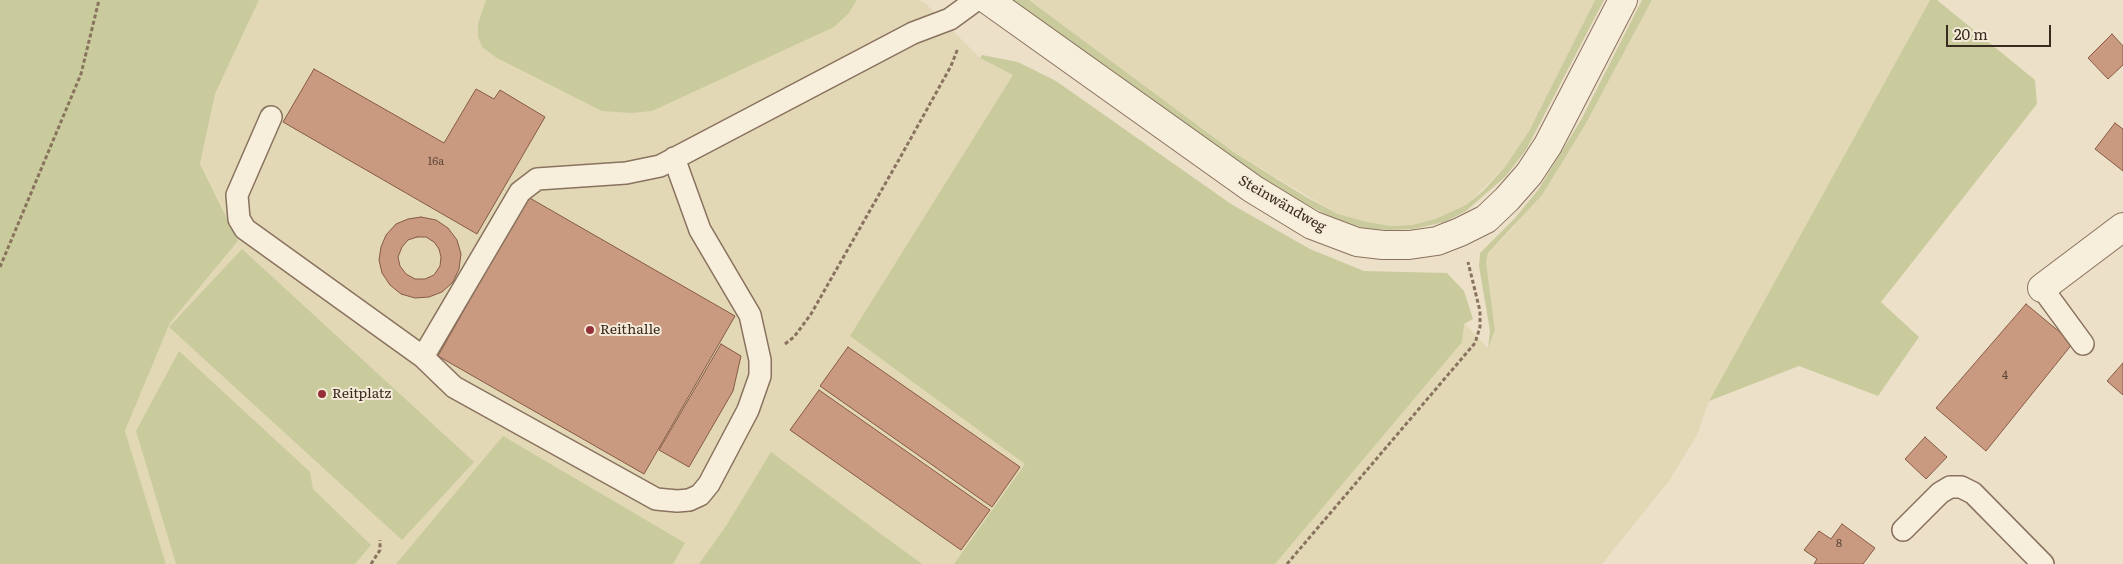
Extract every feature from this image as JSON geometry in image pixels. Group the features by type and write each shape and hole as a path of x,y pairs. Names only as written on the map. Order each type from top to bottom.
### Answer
{"street":[{"name":"Steinwändweg","path":"978,2 1253,189 1312,225 1357,242 1409,245 1436,241 1486,219 1529,174 1548,145 1623,0"},
{"path":"2042,288 2123,227"}],"lane":[{"path":"423,357 520,192 537,179 626,173 660,166 913,33 950,19 978,2"},
{"path":"271,118 237,195 238,214 245,229 423,357 454,387 656,499 677,501 689,500 700,495 709,484 748,410 760,376 758,350 750,316 700,230 674,158"},
{"path":"2042,288 2083,344"},
{"path":"1903,530 1940,493 1950,487 1961,487 1973,493 2043,564"}],"path":[{"path":"0,267 81,74 99,0"},
{"path":"758,350 785,344 794,337 811,314 951,66 978,2"},
{"path":"1288,564 1475,343 1480,327 1480,312 1460,232"},
{"path":"371,564 380,550 380,540"}],"shaded area":[{"path":"259,0 919,0 925,3 980,58 1013,75 1242,222 1464,323 1488,348 1495,330 1486,262 1488,253 1513,228 1585,125 1652,0 1930,0 1709,401 1697,435 1669,481 1602,564 166,564 125,431 170,323 238,241 200,164 215,94"},
{"path":"1029,0 1595,0 1529,131 1505,167 1466,205 1435,219 1412,225 1391,226 1338,214 1235,153"}],"green space":[{"path":"0,0 259,0 215,94 200,164 238,241 170,323 125,431 166,564 0,564"},
{"path":"486,0 857,0 848,14 834,27 652,111 631,113 602,111 497,58 482,47 478,37 478,24"},
{"path":"1012,0 1029,0 1235,153 1306,197 1338,214 1391,226 1412,225 1435,219 1466,205 1483,191 1505,167 1529,131 1595,0 1604,0 1526,150 1506,176 1466,211 1445,222 1413,229 1389,230 1364,228 1333,218 1259,176 1151,101"},
{"path":"1642,0 1652,0 1585,125 1542,195 1488,253 1486,262 1495,330 1488,348 1490,331 1479,266 1480,253 1515,218 1538,190 1581,120"},
{"path":"1930,0 1937,0 2035,80 2037,104 1881,302 1919,337 1878,396 1799,366 1709,401"},
{"path":"982,55 1018,62 1056,81 1231,204 1310,249 1364,271 1447,273 1464,291 1473,319 1464,324 1462,342 1275,564 954,564 1025,464 850,336 1013,75 980,58"},
{"name":"Reitplatz","path":"242,249 474,462 402,540 169,327"},
{"path":"179,351 310,472 313,489 371,545 355,564 176,564 136,431"},
{"path":"503,436 685,543 673,564 396,564"},
{"path":"771,452 922,564 699,564 726,526"}],"building":[{"path":"2112,34 2123,46 2123,65 2108,79 2088,58"},
{"path":"314,69 444,143 476,89 494,99 500,90 545,117 477,234 283,122"},
{"path":"2115,123 2123,129 2123,171 2095,149"},
{"name":"Reithalle","path":"528,197 735,316 644,474 438,356"},
{"path":"421,217 436,220 448,228 457,240 461,254 459,269 453,282 442,292 429,297 415,298 401,294 390,285 382,273 379,260 381,247 386,235 396,224 408,219","holes":["426,237 434,242 439,249 441,257 440,266 434,275 425,279 415,279 406,274 400,266 398,257 402,247 408,240"]},
{"path":"2026,304 2073,343 1986,451 1936,408"},
{"path":"721,344 741,356 733,391 689,467 659,450"},
{"path":"848,347 1020,467 992,507 820,386"},
{"path":"2123,363 2123,395 2107,381"},
{"path":"819,390 990,510 961,550 790,430"},
{"path":"1925,437 1947,457 1926,479 1905,459"},
{"path":"1842,524 1875,548 1863,564 1814,564 1817,559 1804,550 1819,531 1831,539"}],"place":[{"name":"Reithalle","path":"590,330"},
{"name":"Reitplatz","path":"322,394"}]}
